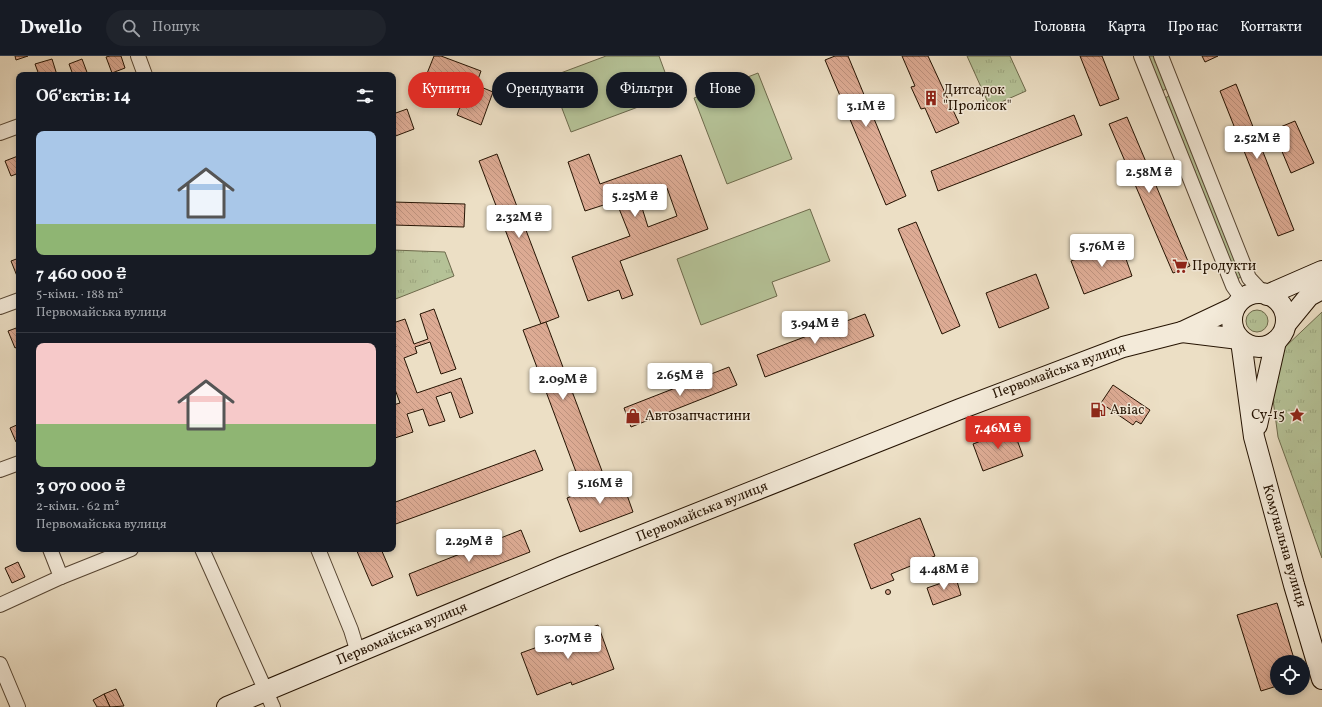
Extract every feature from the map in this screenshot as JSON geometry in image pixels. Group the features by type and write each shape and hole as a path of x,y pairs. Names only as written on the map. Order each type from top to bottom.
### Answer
{"main road":[{"path":"1322,271 1266,294 1254,294 1239,303 1232,316 1232,326 1240,340 1249,346 1258,348 1268,346 1281,333 1309,296 1322,289"},
{"path":"1266,294 1278,301 1284,312 1281,333"},
{"name":"Первомайська вулиця","path":"227,707 269,699 358,653 562,567 1044,376 1123,347 1182,332 1239,303"},
{"name":"Первомайська вулиця","path":"1182,332 1240,340"},
{"name":"Комунальна вулиця","path":"1254,437 1281,333"},
{"name":"Комунальна вулиця","path":"1240,340 1254,437 1294,585 1322,679"}],"street":[{"path":"138,56 144,72"},
{"path":"1141,56 1239,303"},
{"path":"1161,56 1249,278 1266,294"},
{"path":"0,133 16,127"},
{"path":"0,307 16,301"},
{"path":"0,470 16,466"},
{"path":"51,552 61,577"},
{"path":"0,605 61,577 124,552"},
{"path":"203,552 269,699"},
{"path":"319,552 351,630 358,653"},
{"path":"0,664 18,707"}],"green space":[{"path":"606,56 659,56 665,72 606,72 606,108 635,108 571,132 562,108 598,108 598,72 563,72"},
{"path":"967,56 1010,56 1026,91 990,107"},
{"path":"1148,56 1155,56 1168,88 1162,91"},
{"path":"758,73 792,159 727,184 698,108 755,108 755,74"},
{"path":"1171,95 1243,276 1237,279 1165,98"},
{"path":"810,209 830,261 772,282 777,296 701,325 677,259"},
{"path":"396,250 445,252 454,276 396,299"},
{"path":"1253,310 1261,310 1268,317 1268,325 1261,332 1253,332 1246,325 1246,317"},
{"path":"1322,312 1322,558 1278,437 1272,392 1283,349"}],"building":[{"path":"15,56 28,56 16,60"},
{"path":"121,56 125,68 112,72 106,57"},
{"path":"434,56 441,56 481,71 481,72 428,72"},
{"path":"835,56 848,56 906,196 886,205 825,60"},
{"name":"Дитсадок \"Пролісок\"","path":"902,56 928,56 959,123 936,133 925,108 921,109 911,87 915,86"},
{"path":"1080,56 1102,56 1119,99 1100,106"},
{"path":"1202,56 1218,56 1205,62"},
{"path":"52,59 56,72 38,72 35,64"},
{"path":"82,59 87,72 72,72 69,64"},
{"path":"1236,84 1294,230 1278,236 1220,91"},
{"path":"484,88 492,92 481,125 457,115 460,108 484,108"},
{"path":"407,109 414,129 396,136 396,113"},
{"path":"1074,115 1082,135 938,191 931,171"},
{"path":"1127,117 1190,266 1173,273 1109,124"},
{"path":"1295,121 1314,163 1291,173 1273,130"},
{"path":"497,154 559,317 541,324 479,161"},
{"path":"589,154 600,184 681,155 708,229 620,261 633,295 622,299 619,290 588,301 572,257 630,236 616,201 585,211 568,162","holes":["667,188 677,216 648,227 639,198"]},
{"path":"16,157 16,174 11,176 5,161"},
{"path":"396,202 465,204 464,227 396,225"},
{"path":"916,222 960,326 942,334 898,229"},
{"path":"1120,242 1132,276 1084,294 1071,261"},
{"path":"16,259 16,274 11,261"},
{"path":"1036,274 1049,308 999,328 986,293"},
{"path":"434,309 456,369 441,374 430,342 415,347 417,353 404,358 417,393 461,378 473,413 460,418 451,392 436,397 445,421 429,426 423,409 407,414 413,432 396,438 396,404 400,403 396,392 396,322 405,319 414,344 428,339 420,314"},
{"path":"865,314 874,336 765,377 757,355"},
{"path":"546,322 602,471 579,480 523,330"},
{"path":"16,328 15,348 8,331"},
{"path":"729,367 737,385 631,427 624,408"},
{"path":"1113,385 1150,410 1141,424 1136,421 1133,425 1101,403"},
{"path":"16,425 16,442 10,428"},
{"path":"1013,429 1023,456 983,471 973,444"},
{"path":"535,450 543,470 396,524 396,502"},
{"path":"621,478 633,512 580,532 567,498"},
{"path":"920,518 935,556 891,574 894,580 871,589 854,544"},
{"path":"521,530 530,552 417,596 409,574"},
{"path":"357,552 382,552 393,577 372,586"},
{"path":"18,562 25,577 12,583 5,568"},
{"path":"956,578 961,595 933,605 927,588"},
{"path":"888,589 891,592 888,595 885,592"},
{"path":"1277,603 1293,655 1270,655 1270,688 1261,691 1237,615"},
{"path":"598,625 614,669 572,685 571,682 537,695 521,653"},
{"path":"116,689 124,706 110,707 104,694"},
{"path":"104,694 110,707 97,707 93,700"}],"place":[{"name":"Дитсадок \"Пролісок\"","path":"931,98"},
{"name":"Продукти","path":"1180,266"},
{"name":"Авіас","path":"1098,410"},
{"name":"Су-15","path":"1297,415"},
{"name":"Автозапчастини","path":"633,416"}]}
